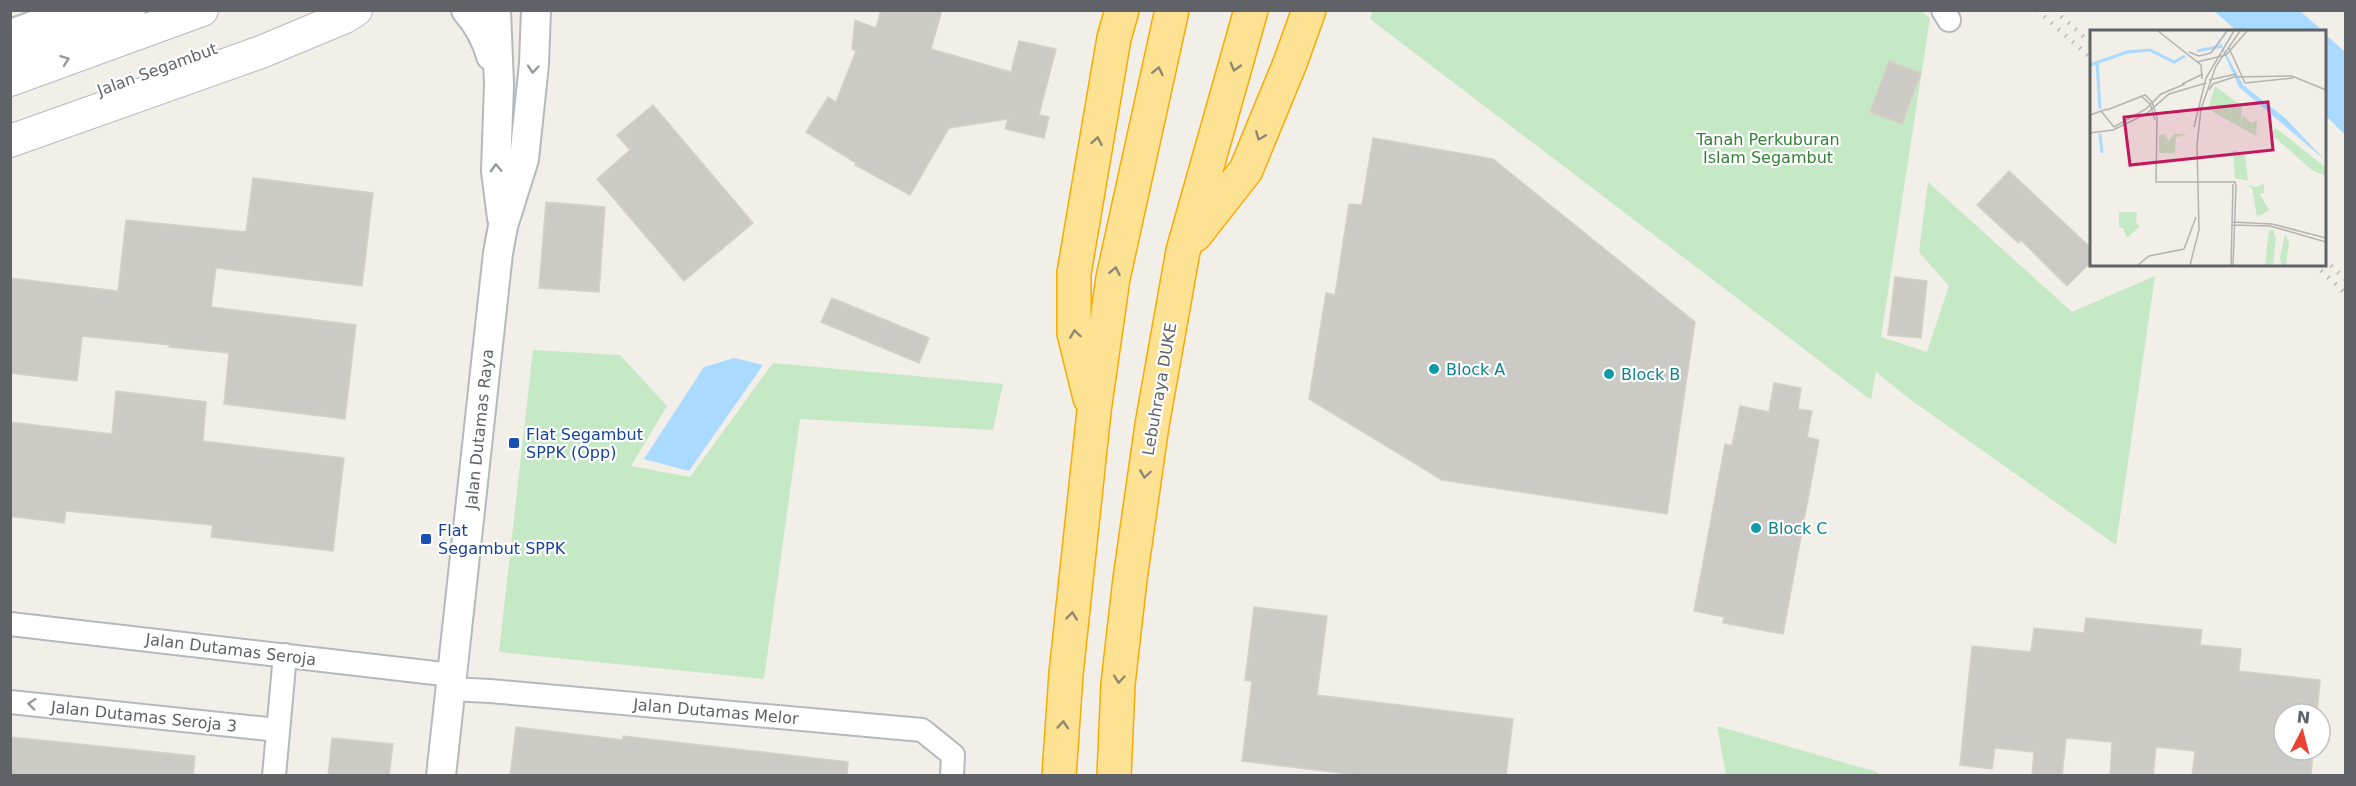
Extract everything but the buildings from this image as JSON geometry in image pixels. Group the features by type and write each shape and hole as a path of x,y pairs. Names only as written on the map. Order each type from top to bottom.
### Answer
{"highway":[{"path":"1094,411 1074,333 1074,273 1114,38 1122,10"},
{"path":"1059,776 1066,674 1094,411 1113,278 1172,10"},
{"name":"Lebuhraya DUKE","path":"1114,776 1118,684 1130,579 1152,425 1183,251 1251,10"},
{"path":"1183,251 1246,170 1309,10"}],"main road":[{"path":"10,53 129,10"},
{"path":"10,80 202,10"},
{"path":"10,141 250,56 337,15"},
{"name":"Jalan Segambut","path":"10,119 227,44 337,15"}],"street":[{"path":"10,31 68,10"},
{"path":"466,10 476,21 485,37 499,84"},
{"name":"Jalan Dutamas Raya","path":"496,10 499,84 496,171 503,226"},
{"name":"Jalan Dutamas Raya","path":"441,776 503,226 524,159 534,64 536,10"},
{"name":"Jalan Dutamas Seroja","path":"10,624 285,655 451,682"},
{"path":"273,776 285,655"},
{"name":"Jalan Dutamas Melor","path":"451,682 489,691 922,730 953,755 952,776"},
{"name":"Jalan Dutamas Seroja 3","path":"10,702 278,730"}],"green space":[{"name":"Tanah Perkuburan Islam Segambut","path":"1373,10 1921,11 1930,18 1881,337 1927,352 1949,286 1919,252 1928,182 2072,312 2155,276 2116,545 1911,400 1876,372 1871,400 1370,19"},
{"path":"533,350 620,355 667,406 631,466 690,477 773,363 1003,384 993,430 800,419 764,679 499,652"},
{"path":"1717,726 1877,772 1879,775 1726,775"}],"water":[{"path":"2214,11 2300,11 2322,30 2236,30"},
{"path":"2326,35 2345,52 2345,135 2326,116"},
{"path":"734,358 763,365 689,471 644,459 704,367"}],"railway":[{"path":"2037,10 2090,57"},
{"path":"2054,10 2090,42"},
{"path":"2326,261 2346,280"},
{"path":"2316,266 2346,294"}],"place":[{"name":"Block A","path":"1434,369"},
{"name":"Block B","path":"1609,374"},
{"name":"Flat Segambut SPPK (Opp)","path":"514,443"},
{"name":"Block C","path":"1756,528"},
{"name":"Flat Segambut SPPK","path":"426,539"}]}
